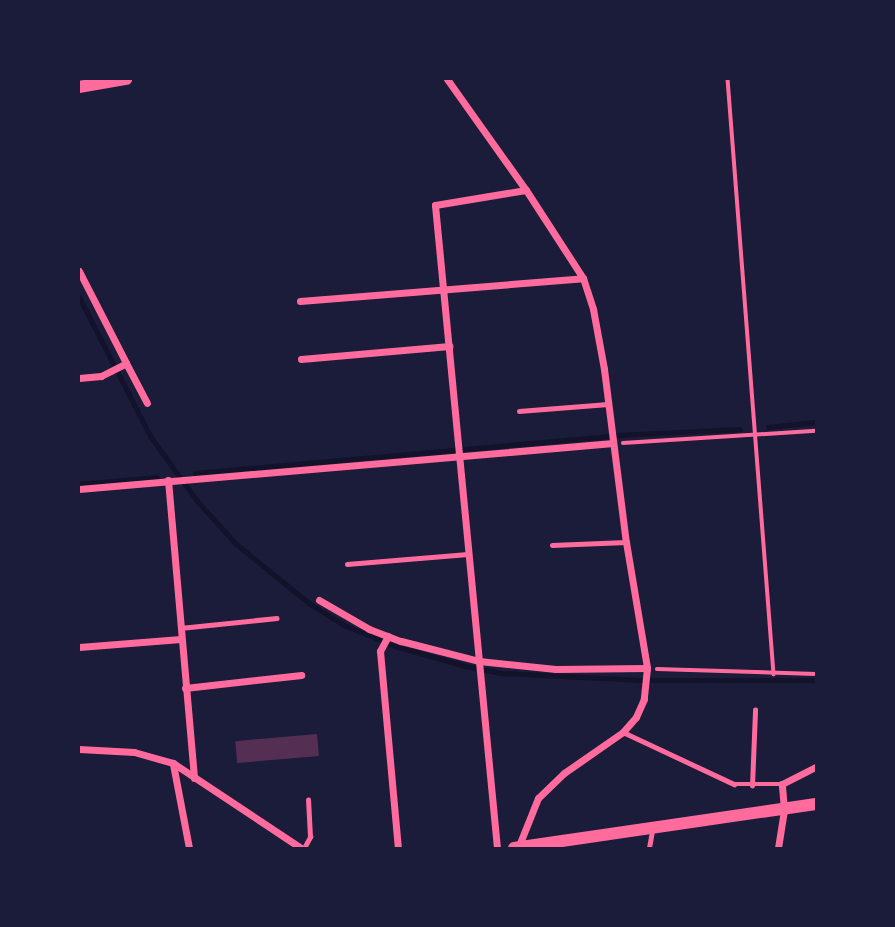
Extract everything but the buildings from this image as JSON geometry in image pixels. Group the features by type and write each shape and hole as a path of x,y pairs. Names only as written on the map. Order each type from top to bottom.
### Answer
{"street":[{"path":"79,87 126,79"},
{"path":"447,79 526,190 583,278 593,309 647,668 640,710 623,732 564,773 538,798 517,848"},
{"path":"497,848 435,205 526,190"},
{"path":"79,271 147,403"},
{"path":"300,301 583,278"},
{"path":"301,359 449,346"},
{"path":"79,378 101,376 126,363"},
{"path":"79,489 613,443"},
{"path":"168,480 194,778"},
{"path":"319,600 388,636 479,660 556,669 647,668"},
{"path":"388,636 380,651 398,848"},
{"path":"79,647 181,639"},
{"path":"185,688 301,675"},
{"path":"79,749 134,752 173,763 302,848"},
{"path":"173,763 188,848"},
{"path":"778,848 784,809 782,784 816,767"},
{"path":"517,848 816,804"}],"lane":[{"path":"519,411 608,404"},
{"path":"552,545 626,542"},
{"path":"347,564 469,554"},
{"path":"180,628 276,618"},
{"path":"752,786 755,710"},
{"path":"623,732 715,777 752,786 782,784"},
{"path":"302,848 310,837 308,800"},
{"path":"649,848 652,830"}],"path":[{"path":"728,79 774,674"},
{"path":"613,443 816,431"},
{"path":"647,668 816,674"}],"waterway":[{"path":"79,297 150,436 197,501 236,544 310,604 344,625 395,646 465,666 501,673 641,680 816,680"},
{"path":"768,427 816,422"},
{"path":"195,473 618,435 740,429"},
{"path":"79,484 157,477"}]}
